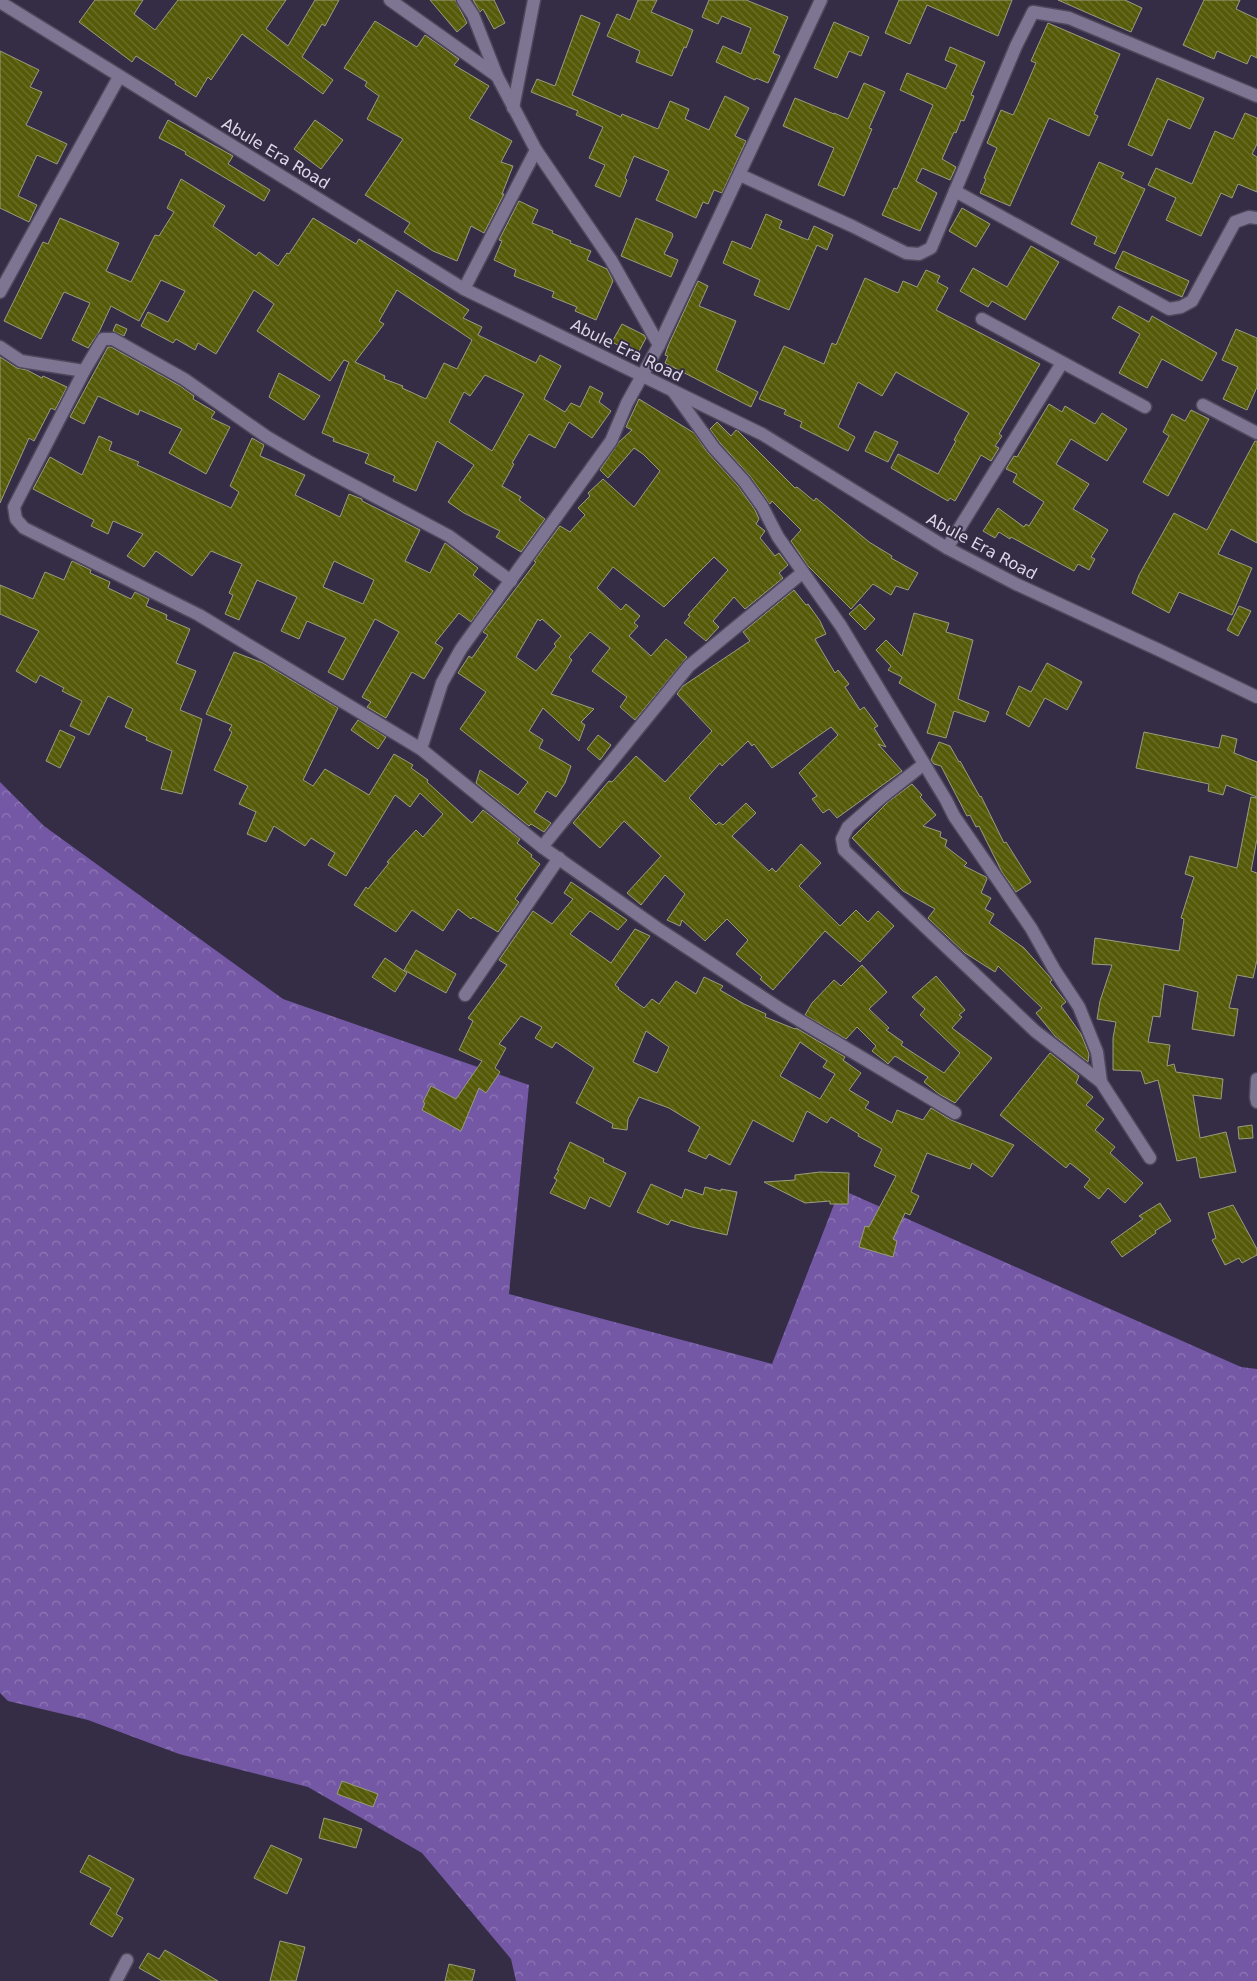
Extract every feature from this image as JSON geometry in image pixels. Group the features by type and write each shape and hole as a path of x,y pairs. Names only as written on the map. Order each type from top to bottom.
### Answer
{"street":[{"path":"390,0 497,76"},
{"path":"463,0 472,15 497,76 536,150 611,260 659,345"},
{"path":"513,108 534,0"},
{"path":"421,749 442,682 461,649 611,441 627,403 659,345 740,175 821,0"},
{"name":"Abule Era Road","path":"0,2 464,289 762,434 947,548 1016,584 1257,697"},
{"path":"740,175 906,253 919,254 931,248 1016,46 1036,6 1070,18 1257,96"},
{"path":"0,292 119,77"},
{"path":"464,289 536,150"},
{"path":"955,191 1169,309 1181,307 1192,301 1235,222 1249,217 1257,218"},
{"path":"982,319 1145,407"},
{"path":"511,581 449,536 267,437 184,379 113,339 103,339 84,371 14,507 16,519 24,528 199,615 421,749 542,846 657,928 782,1010 955,1113"},
{"path":"0,347 21,361 84,371"},
{"path":"947,548 1062,362"},
{"path":"673,391 714,448 754,495 778,537 841,626 954,816 1031,928 1054,969 1079,1007 1097,1052 1102,1082"},
{"path":"1202,405 1257,433"},
{"path":"542,846 689,666 802,573"},
{"path":"924,764 848,827 842,839 844,850 1035,1031 1102,1082 1150,1158"},
{"path":"465,994 558,858"},
{"path":"1257,1079 1257,1102"},
{"path":"116,1981 127,1960"}],"green space":[{"path":"0,782 44,826 283,999 529,1085 509,1294 772,1364 840,1189 1241,1367 1257,1369 1257,1981 516,1981 511,1959 422,1853 308,1787 179,1754 88,1720 8,1701 0,1693"}],"building":[{"path":"95,0 143,0 134,14 155,30 178,0 286,0 266,29 288,46 315,0 339,0 325,26 322,24 302,57 333,80 323,94 242,34 211,80 208,77 196,97 136,56 132,62 79,22"},
{"path":"430,0 455,0 467,23 457,32"},
{"path":"473,0 494,0 505,23 494,29 483,9 480,12"},
{"path":"638,0 657,0 651,12 693,30 672,76 636,62 640,51 607,36 617,14 630,20"},
{"path":"709,0 746,0 788,17 773,53 780,56 768,83 756,78 755,80 716,62 723,46 741,54 751,28 722,16 718,24 702,17"},
{"path":"899,0 1012,0 998,36 927,5 910,44 885,33"},
{"path":"1058,0 1125,0 1142,8 1131,32"},
{"path":"1204,0 1240,0 1236,9 1257,19 1257,58 1251,55 1247,64 1217,51 1214,59 1183,45"},
{"path":"581,15 600,23 572,95 621,117 622,114 658,129 670,101 689,109 685,119 709,130 725,96 749,108 735,136 746,141 722,193 714,190 708,204 703,202 696,218 656,200 669,171 634,156 620,197 595,186 605,165 589,158 603,127 576,115 578,111 531,92 537,79 555,86"},
{"path":"375,21 417,47 425,35 459,59 454,65 489,86 469,118 512,141 501,162 513,166 502,194 504,194 484,233 471,226 457,261 433,251 404,232 410,223 365,195 403,139 367,119 379,96 365,86 367,82 344,68"},
{"path":"834,22 869,37 861,56 849,51 837,78 814,68"},
{"path":"1048,23 1120,54 1094,114 1098,116 1089,136 1049,118 1010,206 980,193 986,179 984,178 997,148 987,143 1001,110 1013,115 1036,63 1031,61"},
{"path":"950,47 985,62 971,95 974,96 964,121 961,120 956,133 954,132 942,159 956,167 950,180 922,168 916,181 937,193 920,231 882,215 894,188 897,189 933,105 900,90 907,73 946,89 957,65 945,60"},
{"path":"0,51 39,70 30,87 42,92 26,125 67,144 57,164 37,155 18,196 37,205 29,222 0,208"},
{"path":"1157,78 1204,98 1190,129 1168,119 1152,156 1128,145"},
{"path":"864,83 885,92 869,128 872,129 844,196 818,185 834,148 783,126 795,98 848,119"},
{"path":"1245,113 1257,118 1257,144 1252,154 1257,157 1257,192 1238,184 1232,198 1221,193 1201,236 1166,220 1176,198 1148,185 1156,168 1192,184 1215,131 1233,139"},
{"path":"168,120 233,156 228,164 270,190 264,201 185,154 186,152 159,138"},
{"path":"315,120 343,140 321,169 294,149"},
{"path":"1099,162 1124,173 1121,178 1145,189 1115,254 1094,244 1097,237 1071,224"},
{"path":"181,179 225,206 213,226 256,256 259,252 278,266 287,253 289,254 313,218 356,244 359,239 469,310 463,318 482,327 478,335 536,363 540,355 561,366 544,399 565,412 571,403 580,407 590,386 603,393 599,402 611,411 592,438 569,422 555,448 529,434 512,463 514,464 502,486 521,497 519,500 545,519 521,552 496,537 500,531 464,513 448,502 474,465 437,441 416,491 393,481 395,476 365,463 369,454 333,441 334,438 322,433 349,362 344,360 330,381 257,331 274,304 254,290 216,354 198,343 195,350 176,339 173,343 141,326 148,312 168,322 185,291 161,280 139,321 111,306 99,332 88,348 72,340 90,303 64,292 41,339 4,321 43,242 48,244 60,218 119,243 106,271 131,282 155,235 159,236 174,212 167,208","holes":["397,290 472,340 457,369 444,363 426,399 402,388 403,386 384,379 385,376 355,362 384,324 379,321","485,375 524,394 492,451 449,422 464,392 470,396"]},
{"path":"519,201 538,210 532,223 553,231 552,233 571,241 570,243 591,251 587,260 607,269 613,281 596,320 575,311 577,307 552,297 554,292 514,276 516,270 494,260 502,241 499,240"},
{"path":"962,208 990,224 976,247 949,231"},
{"path":"766,214 782,221 779,228 808,240 814,226 833,235 827,250 817,245 789,310 754,295 760,280 723,263 732,241 751,249"},
{"path":"636,218 672,233 673,236 664,254 678,260 671,277 621,256"},
{"path":"1031,246 1059,262 1025,320 992,301 988,307 960,291 973,268 1007,287"},
{"path":"1123,251 1189,281 1182,297 1115,268"},
{"path":"926,270 940,276 937,282 948,288 936,310 1040,364 999,434 1002,436 995,446 999,448 991,461 981,455 955,501 950,498 948,501 891,468 898,454 938,474 969,413 896,372 882,396 858,382 838,427 855,437 848,451 800,427 802,422 784,414 786,410 759,399 784,346 824,364 832,343 836,345 865,278 898,293 903,281 917,287"},
{"path":"698,281 708,286 699,306 736,321 716,370 758,392 751,407 665,363 668,356 665,355 668,346"},
{"path":"1119,306 1149,322 1152,316 1217,353 1202,381 1162,359 1147,388 1119,373 1140,334 1112,318"},
{"path":"116,324 127,329 124,336 113,331"},
{"path":"622,324 644,335 646,338 637,355 612,342"},
{"path":"1236,329 1257,338 1257,387 1247,410 1223,399 1238,367 1222,360"},
{"path":"108,347 180,386 194,396 193,399 215,412 211,418 230,427 206,474 169,453 182,429 140,410 138,415 98,396 84,424 70,417"},
{"path":"0,357 17,368 27,370 42,378 43,376 67,387 55,410 51,408 34,441 29,438 0,503"},
{"path":"279,373 320,396 304,420 269,397"},
{"path":"639,399 694,433 708,453 738,486 755,510 759,519 756,524 765,531 760,538 775,556 779,553 788,565 779,573 783,578 745,609 734,597 713,621 719,627 706,641 684,623 690,616 688,615 728,570 714,557 664,607 613,567 597,588 621,610 626,604 640,616 634,623 638,626 629,636 651,656 666,639 687,657 635,720 620,707 627,697 592,671 610,648 590,632 569,657 572,660 551,694 594,709 581,722 585,725 579,741 543,708 529,731 543,740 539,748 571,766 565,783 556,797 547,791 534,812 551,823 544,832 531,824 529,826 476,783 480,770 518,795 528,782 460,729 486,692 458,673 469,656 472,658 488,635 483,632 536,562 534,561 560,526 570,532 585,515 578,508 590,496 588,493 603,479 634,507 660,471 634,448 608,478 600,470 619,442 632,430 626,427","holes":["538,619 540,621 542,619 561,636 554,644 556,646 536,671 516,657"]},
{"path":"1049,404 1062,412 1065,406 1095,424 1102,413 1127,429 1107,461 1071,439 1056,464 1089,484 1073,509 1108,530 1091,557 1095,559 1089,570 1078,564 1074,571 1011,537 1010,539 999,532 995,538 983,531 998,508 1024,527 1026,524 1029,526 1044,502 1013,482 1017,474 1006,469 1014,456 1017,457"},
{"path":"1191,410 1209,419 1168,496 1143,482 1169,436 1163,432 1172,414 1185,421"},
{"path":"717,422 731,436 736,430 738,431 795,488 797,487 814,501 816,498 869,542 892,556 891,558 918,573 908,590 896,586 891,595 873,584 851,609 808,566 791,541 801,530 772,501 770,504 750,476 720,443 710,429"},
{"path":"875,431 898,442 888,462 865,451"},
{"path":"99,436 112,442 109,450 139,462 137,465 231,508 239,492 230,486 252,438 264,445 260,456 305,475 295,495 340,517 349,494 362,499 362,501 420,530 405,561 430,573 445,543 478,568 473,575 493,591 471,622 459,613 435,643 443,648 424,679 412,672 386,718 367,707 371,702 362,697 399,632 375,619 343,680 328,672 346,638 307,621 299,639 281,631 297,597 257,580 239,620 225,614 233,595 229,593 242,564 211,551 192,576 156,551 144,567 127,556 143,534 113,521 108,534 91,526 94,520 33,489 50,457 82,475","holes":["334,561 374,580 363,604 323,587"]},
{"path":"1255,441 1257,441 1257,543 1231,529 1218,554 1252,568 1232,615 1179,592 1169,613 1132,593 1139,575 1174,513 1207,530"},
{"path":"72,561 91,570 90,573 110,582 108,588 131,599 135,592 149,599 146,606 167,615 166,619 190,629 176,663 196,671 180,710 202,719 182,794 161,789 172,751 146,740 147,737 125,727 133,709 108,696 89,735 70,726 82,701 62,691 64,688 40,675 36,683 16,671 39,631 0,614 0,585 33,599 45,572 64,580"},
{"path":"794,590 806,605 808,604 820,621 826,634 815,639 835,673 838,670 849,684 845,687 860,710 864,707 878,726 874,728 886,747 878,744 902,771 837,818 829,809 823,813 812,799 817,796 799,773 838,735 831,727 772,768 754,744 752,746 748,741 722,766 720,763 689,798 716,825 719,822 723,825 746,803 756,813 732,836 769,871 772,868 776,872 801,844 821,863 799,886 840,926 856,910 868,922 878,911 894,926 860,962 825,931 773,990 760,979 762,977 736,954 748,940 727,919 705,941 682,920 680,926 667,920 685,894 665,875 641,905 627,893 661,856 624,821 600,848 573,823 609,781 612,782 636,756 665,782 712,731 677,694 683,686 750,641 743,632"},
{"path":"860,604 875,619 865,630 849,614"},
{"path":"1239,606 1251,611 1238,636 1227,630"},
{"path":"914,613 949,623 946,632 973,640 958,699 989,712 985,722 954,711 946,738 927,733 936,704 899,683 902,677 888,670 891,666 876,650 886,640 902,656"},
{"path":"234,652 263,663 338,708 303,780 313,786 325,769 369,795 394,754 413,765 411,768 428,780 427,782 472,823 483,810 520,839 517,843 540,864 515,899 519,902 498,932 473,917 471,919 458,909 443,931 412,910 396,932 354,905 366,887 368,889 389,863 387,862 416,830 423,837 443,814 420,793 410,807 395,795 346,876 328,865 335,853 311,838 305,846 274,826 266,842 247,834 256,812 239,804 248,786 214,770 232,732 229,730 232,725 206,714"},
{"path":"1047,663 1082,682 1067,710 1045,698 1029,727 1006,714 1019,686 1031,692"},
{"path":"358,720 386,737 378,749 351,730"},
{"path":"60,730 75,737 60,768 46,761"},
{"path":"1144,732 1219,748 1222,735 1237,739 1234,753 1257,762 1257,797 1226,785 1223,795 1208,791 1209,784 1136,768"},
{"path":"598,735 611,745 600,760 587,749"},
{"path":"939,742 950,746 960,761 981,796 1004,843 1006,842 1031,882 1016,892 1002,872 979,826 976,827 970,815 967,816 941,766 934,764 931,760"},
{"path":"912,784 922,795 920,797 936,815 923,826 941,832 940,837 947,840 945,846 967,863 964,866 986,877 987,879 981,893 991,898 985,909 994,914 989,923 1024,948 1052,980 1050,982 1066,1002 1061,1006 1081,1034 1089,1054 1088,1062 1055,1036 1036,1013 1042,1008 998,966 995,972 965,953 928,918 935,909 903,891 852,838 888,802"},
{"path":"1251,797 1257,798 1257,839 1251,871 1257,873 1257,960 1253,978 1237,975 1229,1008 1238,1009 1234,1036 1192,1029 1198,992 1164,984 1160,1017 1153,1016 1148,1042 1170,1045 1167,1066 1174,1064 1176,1072 1223,1079 1221,1099 1193,1095 1200,1138 1226,1132 1236,1172 1200,1178 1196,1157 1177,1161 1158,1080 1145,1084 1141,1071 1113,1070 1113,1038 1116,1022 1097,1019 1100,1001 1112,965 1092,964 1095,938 1179,951 1184,919 1181,918 1194,877 1185,874 1190,856 1237,868"},
{"path":"571,882 627,920 618,930 590,911 570,934 611,963 635,929 650,936 615,985 644,1008 652,999 659,1004 676,981 696,994 704,977 723,986 720,990 766,1014 765,1017 796,1028 845,1057 843,1060 861,1073 849,1090 869,1102 865,1108 892,1123 897,1110 923,1120 931,1108 951,1120 1014,1145 992,1177 972,1163 970,1169 927,1153 911,1192 919,1196 910,1215 905,1213 893,1239 897,1241 893,1257 859,1247 865,1226 869,1227 896,1176 874,1166 882,1149 858,1136 859,1134 831,1117 827,1123 807,1111 793,1142 753,1120 730,1165 709,1154 706,1159 688,1151 700,1127 669,1108 639,1097 628,1119 627,1130 612,1128 613,1124 576,1103 594,1068 556,1042 552,1048 535,1038 542,1027 521,1016 499,1044 506,1048 495,1068 500,1072 486,1093 479,1088 461,1131 422,1110 425,1103 423,1102 431,1086 456,1099 482,1061 459,1050 473,1021 468,1018 507,965 499,960 533,911 552,924 573,899 564,893","holes":["646,1031 669,1047 657,1073 633,1062","800,1042 827,1061 823,1067 835,1074 820,1099 780,1076"]},
{"path":"416,950 456,974 446,993 404,970"},
{"path":"385,958 407,973 395,992 372,977"},
{"path":"862,965 887,992 869,1009 889,1028 886,1030 903,1042 901,1045 944,1073 960,1053 920,1015 925,1009 912,997 936,976 965,1010 959,1015 962,1017 952,1028 992,1058 955,1103 939,1094 924,1082 928,1077 895,1056 888,1064 872,1051 876,1046 857,1027 846,1039 805,1015 812,1003 834,980 841,986"},
{"path":"1050,1053 1079,1076 1076,1083 1093,1097 1086,1105 1104,1119 1095,1130 1115,1147 1110,1153 1143,1183 1125,1203 1108,1188 1099,1199 1084,1187 1090,1179 1070,1163 1066,1168 1000,1115"},
{"path":"1252,1125 1253,1138 1239,1139 1238,1127"},
{"path":"570,1142 604,1159 603,1162 626,1173 610,1207 590,1197 585,1209 550,1193 557,1180 554,1178 559,1170 557,1170"},
{"path":"820,1172 849,1173 848,1204 830,1204 830,1201 805,1203 764,1182 795,1180 795,1175"},
{"path":"651,1184 682,1198 685,1189 703,1195 705,1187 737,1192 727,1235 671,1220 668,1225 637,1212"},
{"path":"1160,1203 1171,1221 1122,1257 1111,1242 1143,1219 1139,1216"},
{"path":"1233,1205 1257,1249 1257,1255 1242,1263 1239,1258 1225,1265 1212,1240 1216,1238 1208,1213"},
{"path":"342,1781 378,1794 373,1807 337,1794"},
{"path":"324,1818 362,1829 356,1848 319,1838"},
{"path":"271,1845 302,1859 287,1894 254,1878"},
{"path":"89,1855 134,1879 116,1914 123,1918 112,1937 90,1924 111,1888 80,1872"},
{"path":"280,1941 305,1947 296,1981 270,1981"},
{"path":"165,1950 218,1981 162,1981 139,1968 148,1953 159,1959"},
{"path":"449,1964 475,1970 472,1981 445,1981"}]}
